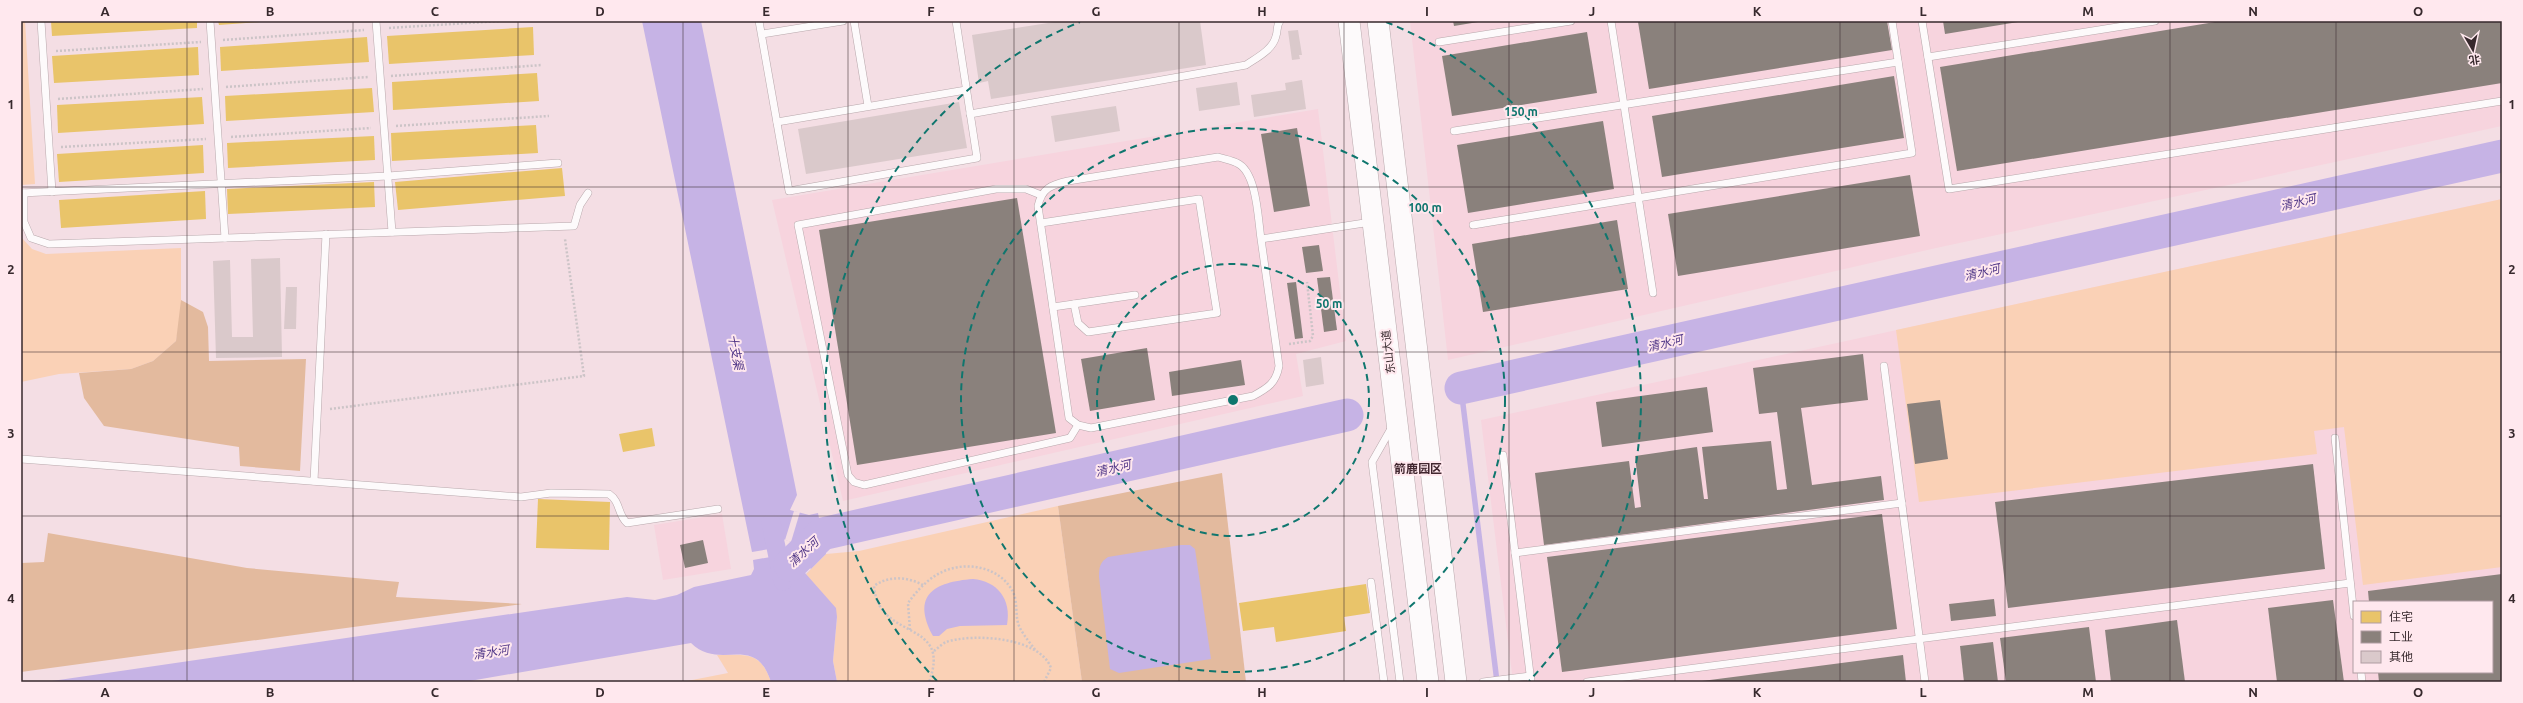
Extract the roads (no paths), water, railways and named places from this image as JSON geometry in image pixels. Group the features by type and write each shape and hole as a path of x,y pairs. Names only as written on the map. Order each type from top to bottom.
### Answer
{"main road":[{"name":"东山大道","path":"1349,21 1428,682"},
{"path":"1378,21 1456,682"}],"lane":[{"path":"41,21 52,192"},
{"path":"210,21 225,238"},
{"path":"376,21 392,232"},
{"path":"759,21 789,190 977,158 956,21"},
{"path":"762,34 843,21"},
{"path":"854,21 868,106"},
{"path":"970,114 1246,65 1269,49 1276,37 1277,24 1280,21"},
{"path":"1439,42 1571,21"},
{"path":"1611,21 1653,293"},
{"path":"1472,225 1912,153 1892,21"},
{"path":"1922,21 1949,189 2502,101"},
{"path":"1928,57 2154,21"},
{"path":"1454,131 1898,62"},
{"path":"777,122 966,90"},
{"path":"1218,157 1238,163 1246,170 1253,185 1261,239 1279,366 1277,376 1271,386 1253,396 1091,428 1078,425 1069,418 1066,405 1041,223 1038,206 1041,195 1048,186 1068,181 1218,157"},
{"path":"558,163 388,176 23,193 24,222 31,238 49,244 574,226 580,205 588,193"},
{"path":"1041,195 1026,189 996,189 798,225 848,475 854,482 864,485 1070,438 1078,425"},
{"path":"1041,223 1199,199 1217,313 1088,332 1078,322 1074,304"},
{"path":"1261,239 1373,222"},
{"path":"314,481 326,234"},
{"path":"1052,307 1135,295"},
{"path":"1884,366 1925,682"},
{"path":"1396,419 1372,462 1400,682"},
{"path":"2334,438 2353,608"},
{"path":"1485,682 1505,679 1531,679 1503,455"},
{"path":"21,459 521,497 551,493 609,494 616,499 622,519 626,522 718,509"},
{"path":"1515,553 1902,503"},
{"path":"1371,582 1384,682"},
{"path":"1586,682 2350,583"}],"water":[{"path":"642,21 701,21 797,495 790,510 809,515 818,513 826,554 806,574 836,608 837,617 833,661 837,682 771,682 764,667 756,659 746,655 713,654 702,651 691,643 464,682 45,682 627,597 655,600 677,595 694,587 751,575 754,569 753,560 782,555 784,562 800,545 780,538 781,547 752,552"},
{"path":"1181,545 1190,545 1195,549 1211,659 1119,673 1110,669 1099,577 1102,563 1108,557"},
{"path":"973,579 982,580 989,583 1001,593 1007,607 1007,625 960,626 947,629 939,636 933,636 924,610 930,593 947,583"}],"waterway":[{"name":"清水河","path":"1461,388 2502,156"},
{"path":"1461,388 1497,682"},
{"name":"清水河","path":"790,565 822,534 1347,415"},
{"name":"十支渠","path":"771,523 783,581"}],"district":[{"name":"箭鹿园区","path":"1418,468"}]}
